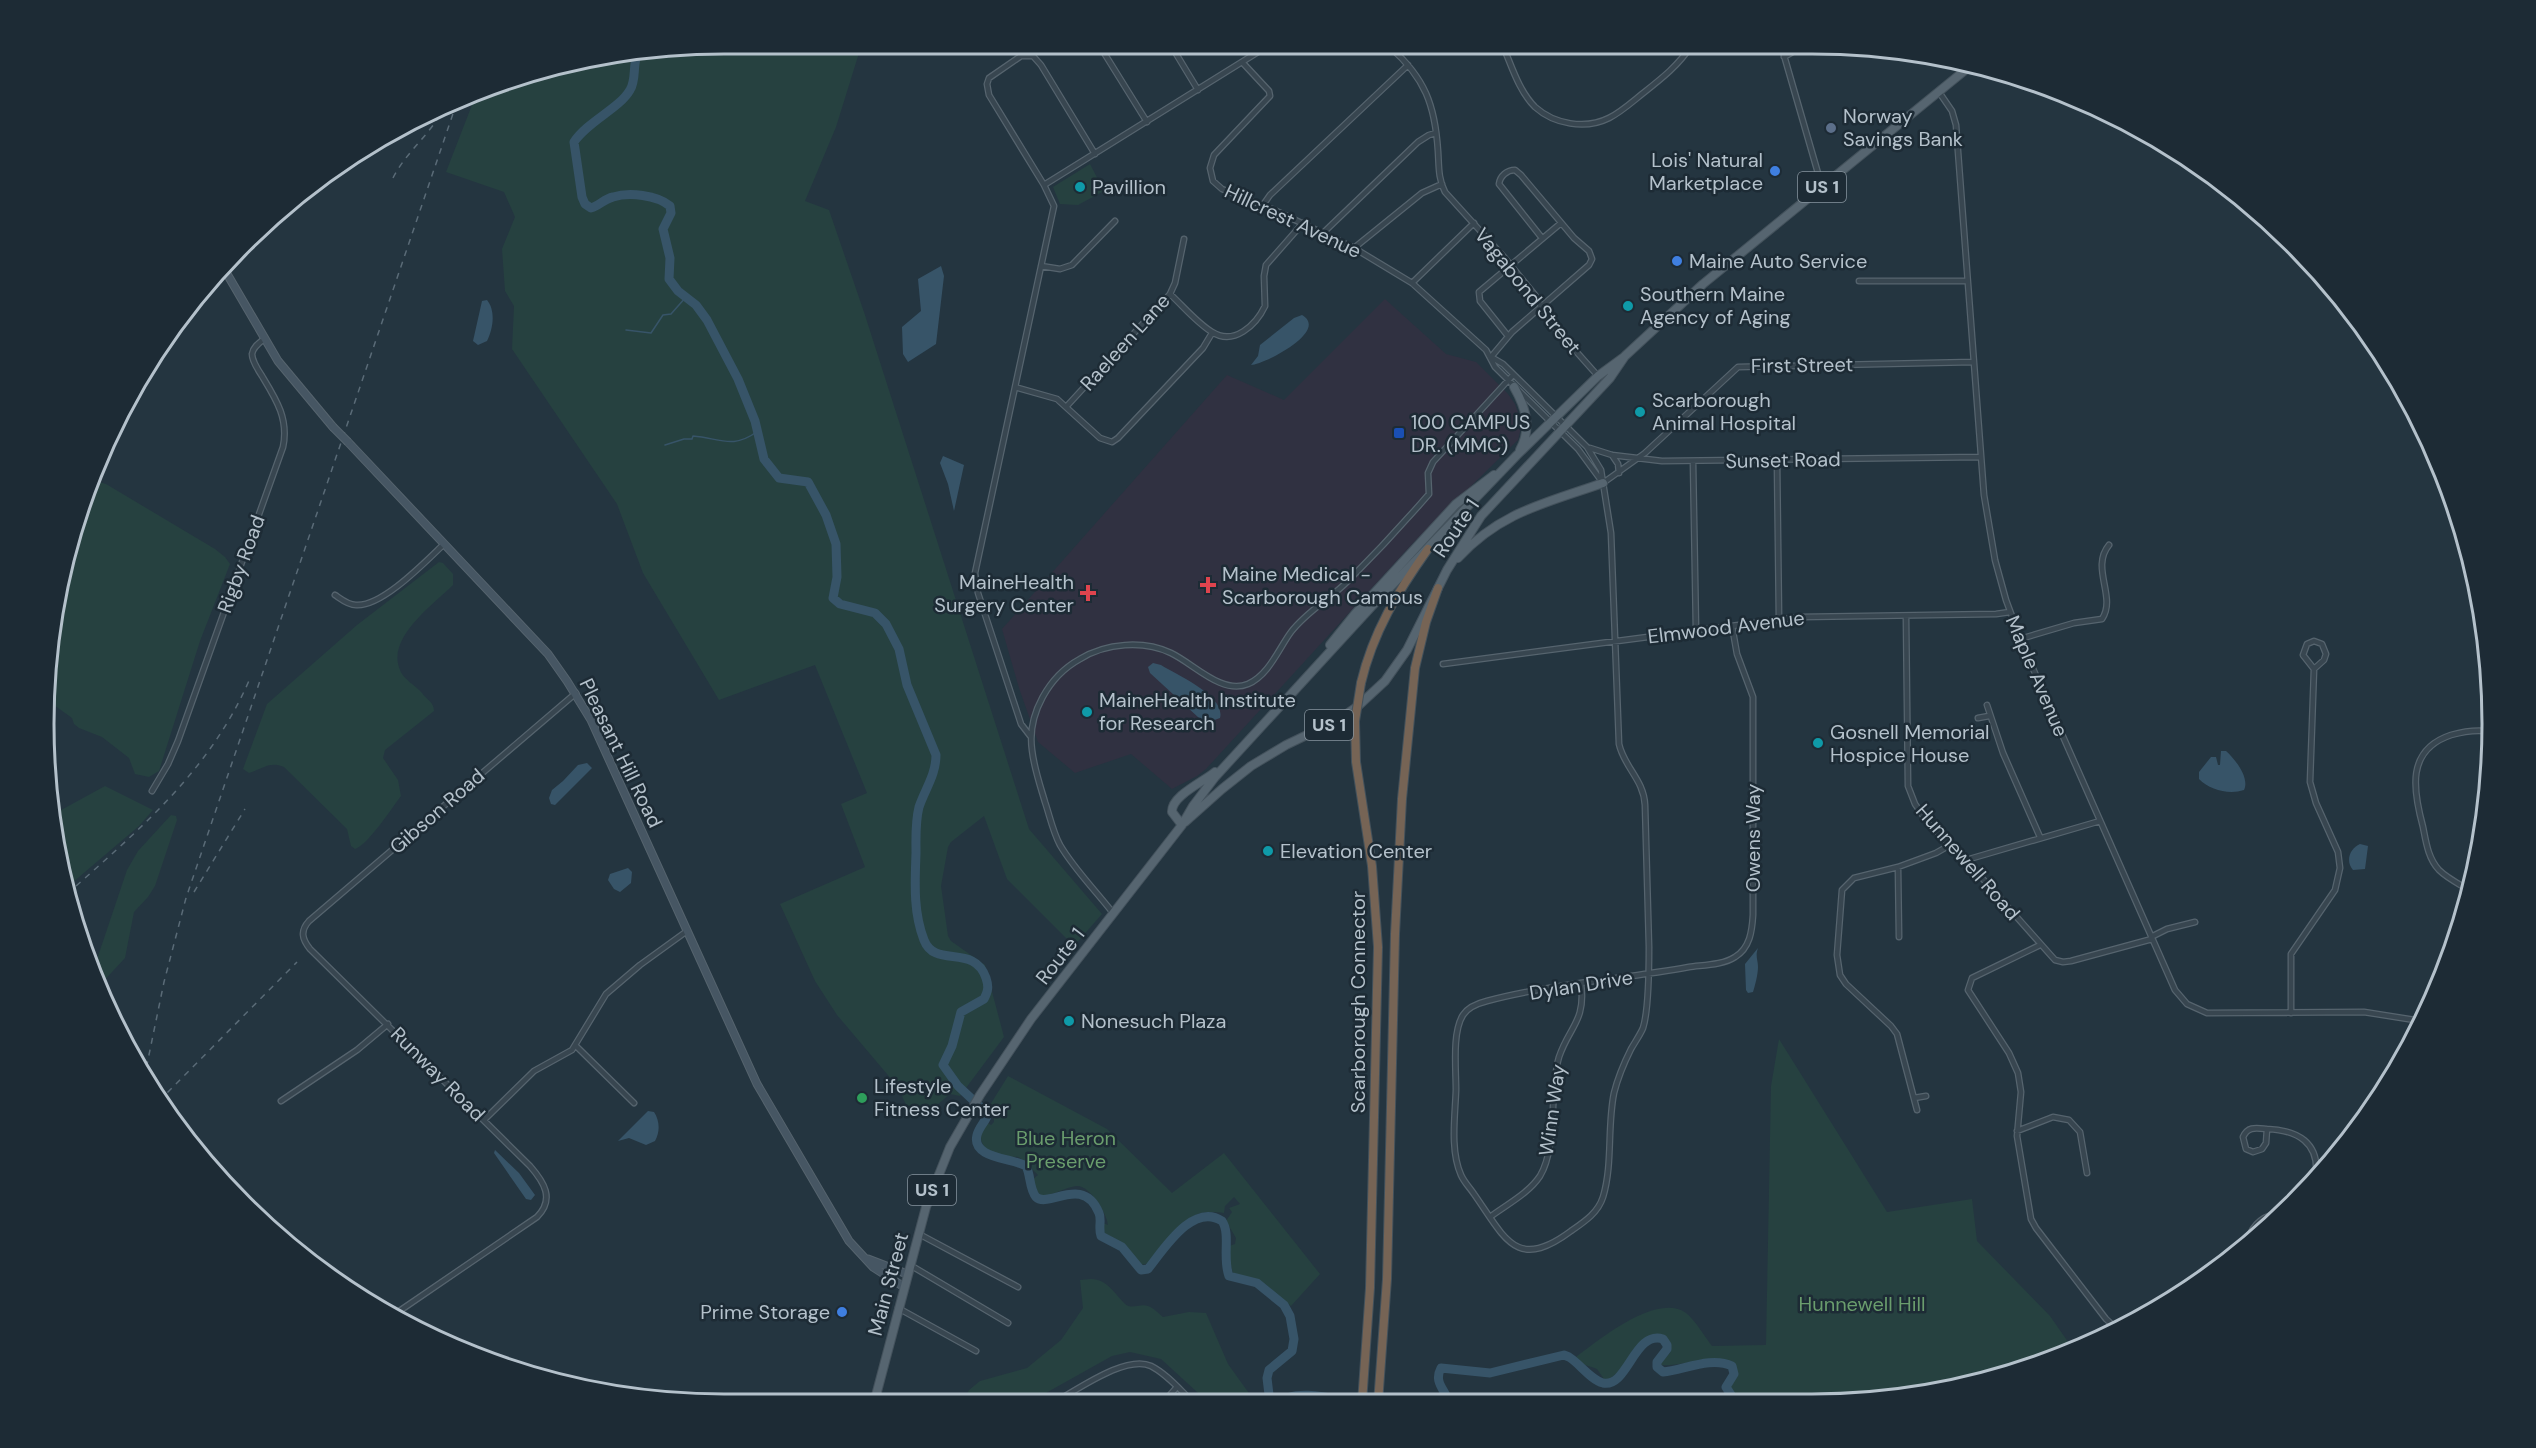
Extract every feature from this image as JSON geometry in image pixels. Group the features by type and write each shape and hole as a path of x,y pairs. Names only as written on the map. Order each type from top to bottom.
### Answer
{"highway":[{"name":"Scarborough Connector","path":"1363,1394 1370,1288 1378,947 1372,866 1357,773 1355,721 1360,683 1374,638 1404,583 1428,549"},
{"name":"Scarborough Connector","path":"1379,1394 1387,1279 1395,933 1402,799 1414,668 1438,588"}],"main road":[{"name":"Route 1","path":"970,1112 1038,1010 1182,825 1200,796 1306,678 1517,455 1598,376 1624,357 1703,284 1963,72"},
{"name":"Route 1","path":"1182,825 1251,766 1286,745 1338,720 1372,694 1399,663 1447,570 1481,516 1610,378 1624,357"},
{"path":"1514,387 1524,406 1527,422 1524,439 1517,455"},
{"path":"1306,678 1355,614 1443,519 1476,487 1505,468"},
{"path":"1447,570 1472,543 1499,523 1528,509 1603,483"},
{"path":"1182,825 1172,812 1172,804 1234,756"},
{"name":"Main Street","path":"876,1394 907,1274 942,1164 970,1112"}],"street":[{"path":"1105,54 1147,122"},
{"path":"1176,54 1198,90"},
{"path":"1044,184 1255,54"},
{"name":"Vagabond Street","path":"1397,54 1408,65 1428,94 1434,110 1442,184 1449,197 1510,264 1535,295 1556,329 1598,376"},
{"path":"1507,54 1523,91 1534,106 1557,120 1584,124 1605,120 1621,110 1672,70 1685,54"},
{"path":"1783,54 1822,187"},
{"path":"1784,57 1789,54"},
{"path":"1031,737 1021,724 975,578 976,564 1054,210 1053,201 1044,184 987,91 989,78 1021,56 1029,55 1038,60 1095,154"},
{"name":"Hillcrest Avenue","path":"1242,62 1269,91 1270,96 1217,151 1211,160 1210,171 1213,181 1222,189 1263,205 1354,248 1412,283 1476,339 1491,357 1495,367 1514,387 1553,420"},
{"path":"1263,205 1270,195 1408,65"},
{"name":"Maple Avenue","path":"1939,92 1950,106 1956,125 1980,457 1990,537 2010,612 2020,639 2175,990 2184,1002 2194,1009 2219,1014 2373,1012 2413,1020"},
{"path":"1323,233 1418,142 1436,133"},
{"path":"1491,357 1508,336 1592,259 1589,251 1561,223 1517,171 1507,172 1499,184 1542,238"},
{"path":"1354,248 1422,193 1442,184"},
{"path":"1041,267 1059,269 1072,265 1115,220"},
{"path":"1170,294 1212,333 1228,336 1240,334 1257,319 1266,303 1264,276 1266,265 1303,223"},
{"path":"1412,283 1474,223"},
{"path":"1508,336 1478,296 1482,289 1510,264 1561,223"},
{"name":"Raeleen Lane","path":"1066,406 1170,294 1175,283 1184,239"},
{"name":"Pleasant Hill Road","path":"227,274 264,339 294,383 548,654 576,693 591,720 757,1084 843,1231 881,1274 904,1287"},
{"path":"1859,281 1967,281"},
{"path":"1015,387 1047,394 1066,406 1100,438 1107,442 1115,441 1203,348 1212,333"},
{"name":"Rigby Road","path":"153,791 178,741 283,447 285,433 283,415 252,355 255,347 264,339"},
{"name":"Hillcrest Avenue","path":"1491,357 1503,364 1553,420"},
{"name":"First Street","path":"1603,483 1637,459 1738,366 1974,362"},
{"path":"1114,914 1057,839 1034,765 1031,737 1044,694 1056,679 1080,659 1107,647 1135,645 1161,649 1227,685 1241,686 1259,678 1303,618 1349,580 1429,495 1428,473 1432,462 1513,375"},
{"path":"1553,420 1587,447 1599,465 1603,483 1611,533 1620,747 1622,756 1639,780 1645,794 1648,975"},
{"path":"1553,420 1562,428 1603,483"},
{"name":"Sunset Road","path":"1587,447 1612,455 1637,459 1693,461 1980,457"},
{"path":"1612,455 1618,464 1619,473"},
{"path":"1777,460 1779,620"},
{"path":"1693,461 1696,630"},
{"path":"335,595 354,605 377,600 444,544"},
{"path":"2020,639 2074,623 2102,619 2105,615 2106,600 2101,562 2109,544"},
{"name":"Elmwood Avenue","path":"1443,664 1811,616 2010,612"},
{"name":"Hunnewell Road","path":"1906,615 1909,789 1925,820 1965,860 2052,957 2063,962 2152,938"},
{"name":"Owens Way","path":"1648,975 1733,959 1744,949 1751,934 1753,697 1737,654 1732,626"},
{"path":"2291,1012 2291,954 2335,890 2340,868 2338,852 2316,803 2310,782 2314,669 2303,655 2307,644 2314,641 2322,644 2326,654 2324,660 2314,669"},
{"name":"Gibson Road","path":"303,931 309,921 576,693"},
{"path":"1987,705 1989,716 2040,837"},
{"path":"1978,718 1989,716"},
{"path":"2462,885 2441,872 2431,858 2416,800 2415,779 2422,756 2432,743 2470,731 2482,732"},
{"path":"1965,860 2100,821"},
{"path":"1917,1110 1897,1034 1843,980 1837,962 1840,897 1844,886 1858,876 1898,867 1936,853 1950,845"},
{"path":"1898,867 1899,937"},
{"path":"2152,938 2167,928 2195,922"},
{"name":"Runway Road","path":"303,931 304,941 310,949 530,1166 544,1185 547,1196 545,1206 529,1223 401,1311"},
{"path":"483,1120 534,1071 569,1053 576,1046 606,994 640,965 687,931"},
{"path":"2040,945 1972,978 1968,987 1970,995 2009,1053 2018,1074 2021,1092 2017,1131 2031,1219 2089,1298 2112,1323"},
{"name":"Dylan Drive","path":"1648,975 1644,1026 1621,1070 1613,1096 1605,1187 1599,1206 1588,1218 1556,1243 1537,1250 1523,1249 1510,1242 1460,1174 1455,1149 1458,1031 1461,1019 1468,1009 1488,1001 1581,984 1648,975"},
{"name":"Winn Way","path":"1490,1217 1527,1189 1539,1178 1544,1168 1558,1064 1580,1015 1583,1003 1581,984"},
{"path":"281,1101 357,1050 388,1024"},
{"path":"576,1046 634,1103"},
{"path":"1914,1098 1926,1095"},
{"path":"2017,1131 2053,1117 2069,1120 2080,1132 2087,1173"},
{"path":"2267,1129 2266,1143 2262,1149 2253,1152 2244,1147 2242,1139 2247,1130 2267,1129 2286,1130 2303,1138 2316,1160 2316,1166"},
{"path":"2251,1231 2265,1217"},
{"path":"919,1234 1018,1287"},
{"name":"Pleasant Hill Road","path":"861,1254 874,1262 907,1274"},
{"path":"910,1265 1008,1323"},
{"path":"898,1308 976,1351"},
{"path":"1071,1394 1130,1364 1139,1363 1152,1367 1183,1394"},
{"path":"1171,1394 1176,1388"}],"shaded area":[{"path":"941,266 944,276 936,344 908,362 903,354 902,327 921,311 918,279"},
{"name":"Maine Medical - Scarborough Campus","path":"1385,299 1446,354 1476,362 1508,394 1515,404 1522,424 1518,440 1414,542 1206,769 1197,776 1172,789 1131,754 1075,773 1038,742 1002,629 1227,375 1284,400"},
{"path":"487,300 493,315 491,331 487,341 478,345 473,341 482,301"},
{"path":"1302,315 1308,322 1308,330 1301,338 1280,353 1251,365 1258,356 1260,345 1294,318"},
{"path":"943,456 964,465 954,511 940,463"},
{"path":"1153,663 1178,674 1208,694 1220,710 1220,718 1209,722 1199,718 1150,673 1148,667"},
{"path":"2221,751 2226,751 2241,769 2245,780 2244,790 2232,792 2220,790 2199,779 2199,772 2211,757 2216,757 2220,765"},
{"path":"587,763 592,768 555,805 551,804 549,798 552,790 578,765"},
{"path":"2360,844 2368,846 2365,869 2353,870 2349,863 2350,855"},
{"path":"628,868 632,872 631,883 620,892 614,889 608,880 610,874"},
{"path":"1758,948 1756,980 1753,992 1748,993 1745,964"},
{"path":"648,1111 654,1112 658,1123 655,1141 646,1145 629,1138 618,1141"},
{"path":"495,1150 519,1173 535,1195 531,1200 526,1199 494,1153"}],"green space":[{"path":"859,54 836,127 805,201 829,210 864,312 1029,829 1102,914 1074,946 1007,879 984,816 951,842 948,847 941,886 948,936 951,941 985,965 1004,1037 960,1096 950,1094 930,1111 920,1114 907,1107 898,1087 837,1015 815,981 780,904 865,867 841,804 867,793 815,665 719,700 643,573 617,504 512,349 514,306 505,291 502,249 515,217 504,192 446,172 473,103 551,77 593,67 680,55"},
{"path":"1090,164 1104,191 1078,205 1060,204 1053,187"},
{"path":"100,482 215,549 230,564 200,641 159,771 149,777 135,774 129,758 102,737 79,728 74,724 72,718 54,705 60,637 77,551"},
{"path":"439,562 443,563 453,574 453,585 424,612 405,634 397,658 400,670 406,679 430,701 434,711 385,750 383,758 398,780 401,796 366,841 355,849 351,846 347,829 284,767 270,765 249,773 243,769 267,704 357,625"},
{"path":"105,786 153,810 139,826 73,882 60,811"},
{"path":"171,815 176,816 177,820 155,886 134,912 125,958 105,980 97,959 127,870 138,851"},
{"name":"Hunnewell Hill","path":"1779,1039 1887,1212 1972,1199 1977,1241 2050,1316 2069,1343 1985,1371 1943,1381 1856,1393 1732,1394 1729,1391 1735,1378 1734,1368 1728,1362 1706,1360 1662,1365 1660,1362 1670,1353 1671,1343 1661,1334 1637,1346 1623,1367 1609,1379 1604,1379 1597,1369 1579,1362 1576,1357 1613,1330 1645,1313 1660,1309 1674,1308 1686,1313 1697,1324 1712,1346 1766,1345 1771,1086"},
{"name":"Blue Heron Preserve","path":"1008,1076 1107,1129 1172,1193 1224,1153 1320,1274 1291,1306 1254,1278 1234,1277 1226,1247 1235,1244 1236,1238 1226,1221 1232,1212 1229,1208 1240,1204 1234,1197 1225,1206 1224,1213 1205,1212 1193,1216 1153,1255 1150,1263 1141,1265 1122,1243 1102,1231 1103,1223 1108,1225 1107,1220 1092,1194 1076,1186 1049,1195 1039,1195 1032,1180 1038,1175 1025,1162 1018,1157 997,1156 986,1149 981,1134 986,1122 991,1125 994,1122 994,1107 990,1105"},
{"path":"1091,1279 1102,1282 1128,1306 1148,1306 1163,1317 1189,1312 1206,1313 1228,1364 1250,1394 1199,1394 1161,1359 1130,1352 1112,1356 1044,1394 967,1394 980,1381 1027,1368 1061,1340 1083,1308 1080,1280"}],"waterway":[{"path":"636,60 634,80 625,97 587,128 574,142 582,197 585,204 591,208 610,198 627,195 658,199 670,206 671,213 663,229 670,258 669,279 678,291 696,305 707,320 738,379 755,421 764,459 779,478 808,482 826,515 836,544 837,577 833,598 840,604 875,613 886,624 899,649 907,685 936,755 932,775 919,807 916,825 915,897 920,929 929,949 945,956 973,961 980,968 988,984 984,999 961,1012 952,1046 943,1065 958,1086 988,1114 978,1132 977,1143 986,1153 1026,1166 1032,1190 1041,1200 1075,1194 1084,1196 1092,1202 1100,1216 1101,1236 1122,1247 1141,1270 1148,1269 1180,1230 1190,1223 1200,1218 1211,1217 1222,1221 1226,1233 1226,1262 1229,1276 1257,1283 1284,1305 1290,1316 1294,1339 1292,1351 1269,1370 1267,1378 1269,1394"},
{"path":"626,330 651,333 663,315 671,314 686,297"},
{"path":"665,445 692,439 693,436 726,441 741,440 758,431"},
{"path":"1445,1394 1438,1378 1441,1368 1490,1373 1564,1355 1599,1381 1612,1382 1619,1377 1638,1350 1653,1339 1663,1339 1667,1345 1667,1349 1657,1362 1657,1367 1663,1372 1715,1362 1732,1366 1734,1374 1726,1387 1730,1394"}],"railway":[{"path":"147,1064 164,982 186,898 454,111"},
{"path":"393,178 405,159 438,119"},
{"path":"75,887 147,821 195,769 235,709 251,676"},
{"path":"194,892 245,809"},
{"path":"166,1094 297,962"}],"place":[{"name":"Norway Savings Bank","path":"1831,128"},
{"name":"Lois' Natural Marketplace","path":"1775,171"},
{"name":"Pavillion","path":"1080,187"},
{"name":"Maine Auto Service","path":"1677,261"},
{"name":"Southern Maine Agency of Aging","path":"1628,306"},
{"name":"Scarborough Animal Hospital","path":"1640,412"},
{"name":"100 CAMPUS DR. (MMC)","path":"1399,433"},
{"name":"Maine Medical - Scarborough Campus","path":"1208,585"},
{"name":"MaineHealth Surgery Center","path":"1088,593"},
{"name":"MaineHealth Institute for Research","path":"1087,712"},
{"name":"Gosnell Memorial Hospice House","path":"1818,743"},
{"name":"Elevation Center","path":"1268,851"},
{"name":"Nonesuch Plaza","path":"1069,1021"},
{"name":"Lifestyle Fitness Center","path":"862,1098"},
{"name":"Prime Storage","path":"842,1312"}]}
